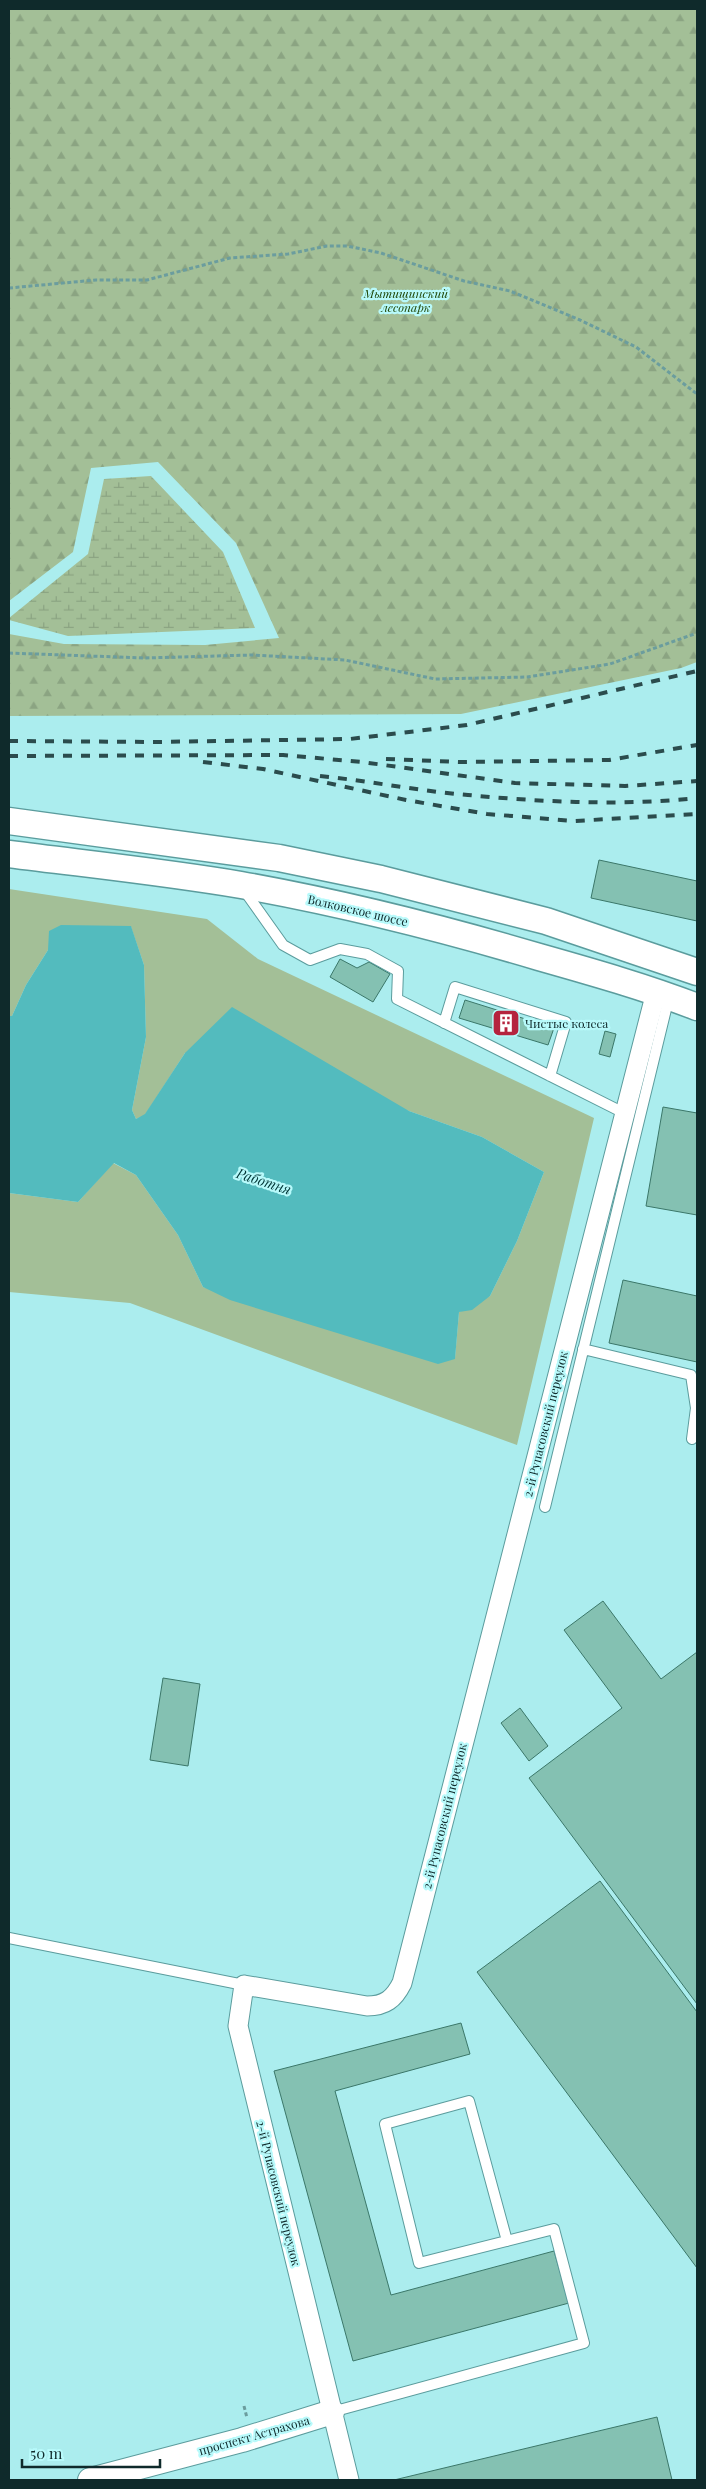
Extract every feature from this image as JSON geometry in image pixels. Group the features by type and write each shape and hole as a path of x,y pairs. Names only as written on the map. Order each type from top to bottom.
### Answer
{"main road":[{"path":"9,821 279,858 381,879 546,921 697,972"},
{"name":"Волковское шоссе","path":"9,854 241,885 450,931 663,994 697,1007"}],"street":[{"name":"2-й Рупасовский переулок","path":"349,2480 238,2026 244,1985 367,2006 380,2006 390,2000 402,1983 624,1113 663,994"},
{"name":"проспект Астрахова","path":"90,2480 247,2438 332,2412"}],"lane":[{"path":"241,885 283,945 310,960 340,949 367,954 398,971 397,999 624,1113"},
{"path":"444,1023 455,988 566,1022 550,1076"},
{"path":"545,1507 583,1349 663,994"},
{"path":"583,1349 691,1375 696,1408 692,1438"},
{"path":"9,1938 244,1985"},
{"path":"332,2412 584,2343 554,2229 507,2241 419,2263 385,2124 470,2101 507,2241"}],"path":[{"path":"9,288 96,280 147,280 230,258 288,254 327,246 347,246 381,253 464,281 510,291 580,320 636,347 697,394"},
{"path":"9,653 144,658 252,655 345,660 435,678 527,677 610,664 697,633"}],"green space":[{"name":"Мытищинский лесопарк","path":"9,9 697,9 697,662 681,668 461,714 9,716 9,634 64,644 205,645 279,638 236,543 158,462 91,468 73,552 9,601"},
{"path":"151,476 223,552 255,628 68,636 9,620 9,618 88,554 104,479"},
{"path":"9,889 207,919 258,959 594,1118 517,1445 130,1303 9,1292 9,1193 78,1202 113,1163 136,1175 178,1235 203,1287 455,1358 459,1312 490,1296 517,1241 544,1172 482,1137 409,1111 185,1053 145,1115 136,1119 132,1110 146,1037 144,965 131,927 48,950 26,985 12,1016 9,1016"}],"water":[{"name":"Работня","path":"61,925 131,926 144,965 146,1037 132,1110 136,1119 145,1114 185,1053 232,1007 409,1111 482,1137 544,1172 517,1241 490,1296 472,1310 459,1312 455,1359 438,1364 230,1300 203,1287 178,1235 136,1175 114,1163 78,1202 9,1193 9,1016 12,1016 26,985 48,950 49,931"}],"building":[{"path":"599,860 697,881 697,921 591,898"},
{"path":"340,959 357,968 369,962 390,974 373,1002 330,977"},
{"name":"Чистые колеса","path":"465,1000 554,1028 548,1045 459,1018"},
{"path":"605,1031 616,1034 610,1057 599,1054"},
{"path":"663,1107 697,1113 697,1215 646,1206"},
{"path":"623,1280 697,1296 697,1362 609,1343"},
{"path":"603,1601 661,1679 697,1652 697,2004 529,1778 622,1708 564,1630"},
{"path":"163,1678 200,1684 188,1766 150,1760"},
{"path":"520,1708 548,1746 529,1761 501,1723"},
{"path":"600,1881 697,2012 697,2268 477,1972"},
{"path":"461,2023 470,2054 335,2091 391,2295 554,2251 569,2303 353,2361 274,2071"},
{"path":"657,2417 672,2480 394,2480"}],"railway":[{"path":"9,741 154,742 350,739 467,725 697,671"},
{"path":"386,759 461,762 609,760 697,745"},
{"path":"9,756 283,755 362,762 515,783 625,786 697,781"},
{"path":"203,762 263,769 406,800 487,814 574,821 697,814"},
{"path":"320,776 413,789 525,800 640,802 697,798"}],"place":[{"name":"Чистые колеса","path":"506,1023"}]}
